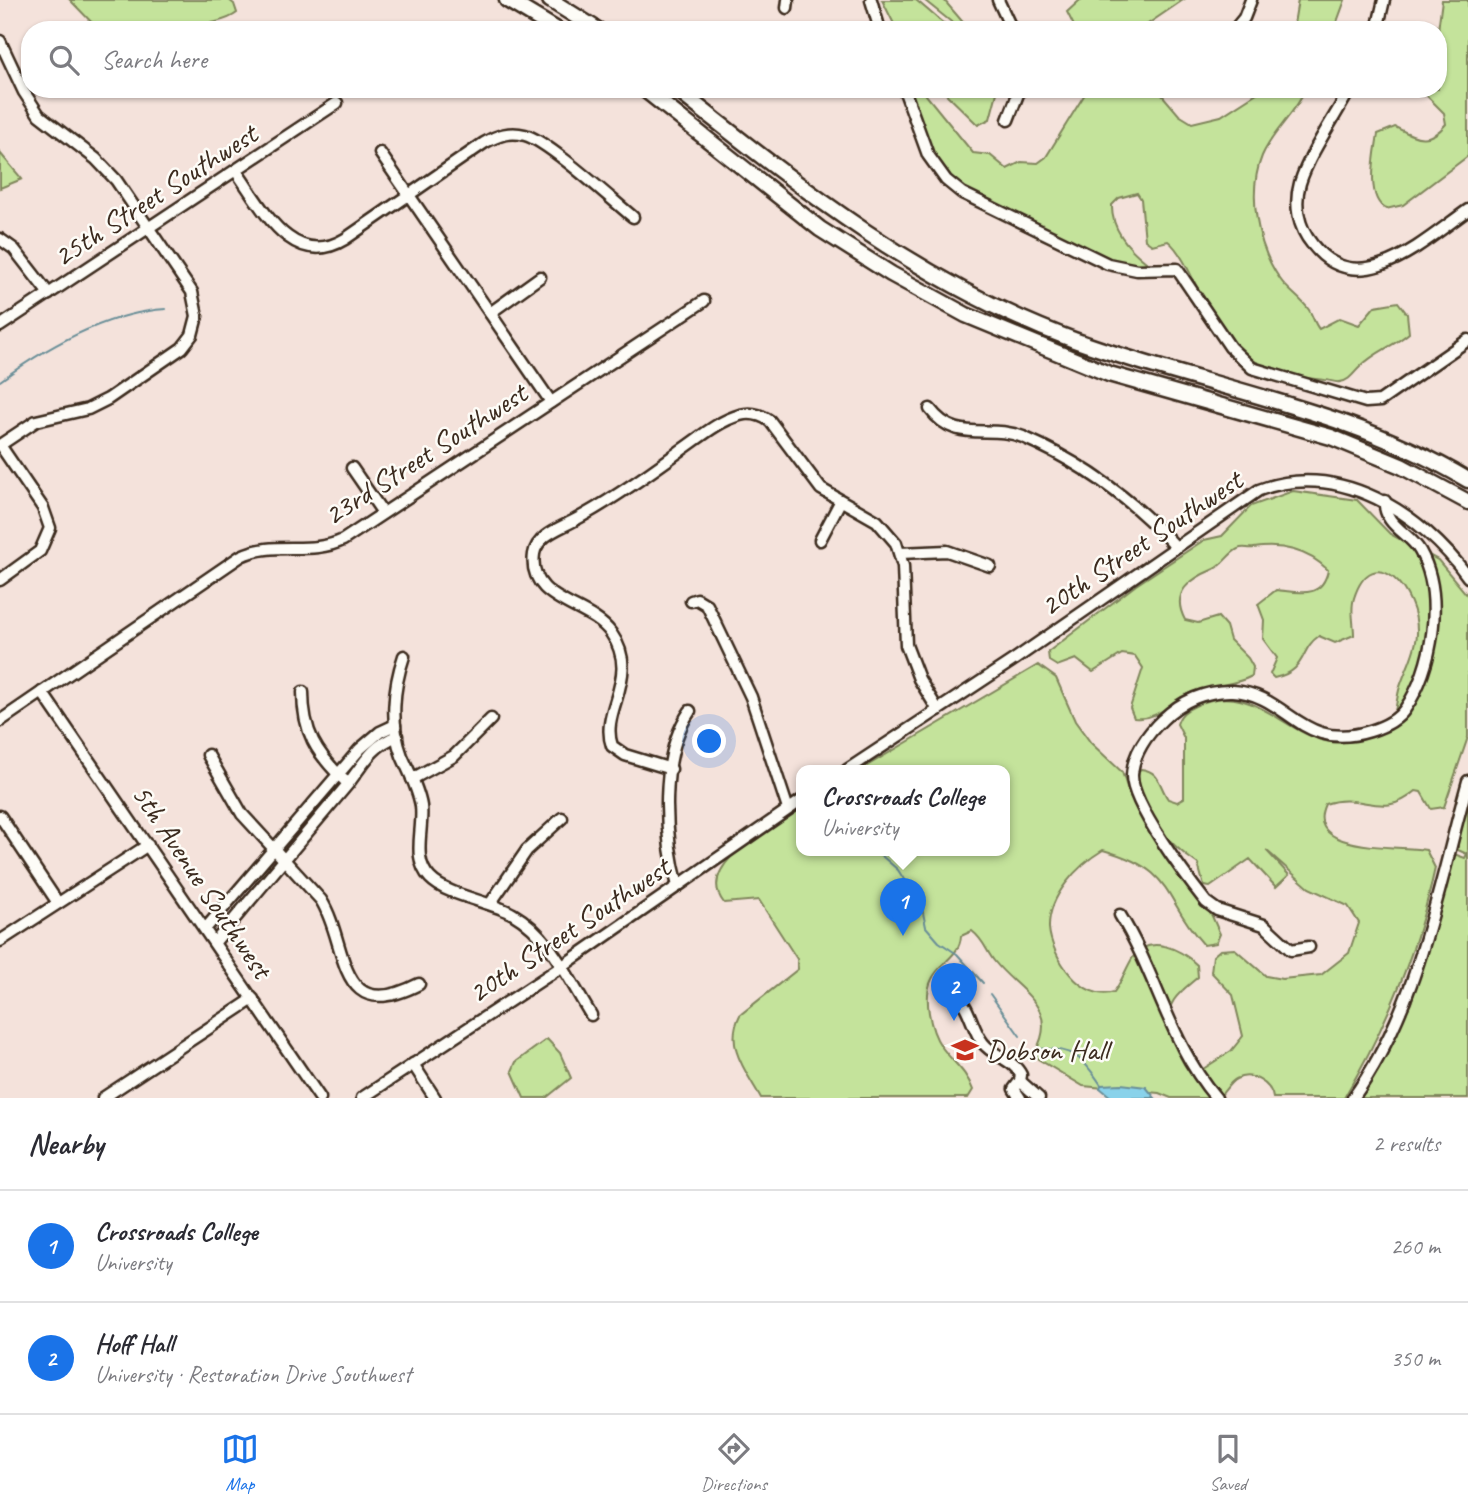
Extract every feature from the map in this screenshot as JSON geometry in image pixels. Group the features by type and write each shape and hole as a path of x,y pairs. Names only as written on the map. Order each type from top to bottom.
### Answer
{"highway":[{"path":"507,0 542,21"},
{"path":"550,0 584,21"},
{"path":"655,98 820,229 901,280 966,315 1109,374 1331,437 1401,466 1468,502"},
{"path":"688,98 862,232 970,295 1072,339 1113,353 1343,420 1411,450 1468,480"}],"street":[{"path":"871,0 877,21"},
{"path":"998,0 1008,21"},
{"path":"1242,21 1251,0"},
{"path":"1379,21 1384,0"},
{"path":"0,41 21,86"},
{"path":"0,580 40,551 50,528 43,508 0,445 36,421 103,402 178,352 189,340 196,323 195,298 110,172 38,115 27,98"},
{"path":"907,98 928,155 953,187 1108,264 1137,270 1177,269 1230,347 1256,370 1366,402 1380,401 1468,340"},
{"path":"1008,120 1017,98"},
{"path":"1345,98 1299,186 1298,216 1304,233 1319,252 1346,266 1379,267 1404,255 1468,210"},
{"name":"25th Street Southwest","path":"0,326 149,230 337,103"},
{"path":"236,171 283,235 310,248 327,247 340,241 493,138 517,134 541,143 633,217"},
{"path":"380,153 551,402"},
{"path":"0,239 14,249 49,294"},
{"path":"490,313 540,277"},
{"name":"23rd Street Southwest","path":"0,721 242,556 266,548 323,548 342,540 704,301"},
{"path":"930,409 942,423 954,429 1012,434 1032,441 1126,498 1176,547"},
{"path":"671,769 625,755 612,746 610,730 623,676 620,650 604,625 539,582 534,567 538,543 546,535 602,504 708,432 744,414 757,414 770,421 814,482 839,502 877,521 888,531 900,553 906,645 919,679 938,710"},
{"path":"352,468 383,513"},
{"name":"20th Street Southwest","path":"855,765 1259,490 1275,484 1311,481 1385,501 1436,538 1468,577"},
{"path":"1309,947 1291,950 1264,925 1217,910 1206,902 1144,811 1132,777 1139,751 1156,726 1184,703 1201,695 1236,691 1253,695 1305,728 1326,736 1357,735 1386,725 1401,715 1415,690 1426,661 1431,629 1432,587 1420,551 1388,517 1385,501"},
{"path":"820,540 839,502"},
{"path":"900,553 947,551 990,566"},
{"path":"691,601 698,599 708,605 739,666 788,809"},
{"path":"404,656 396,686 396,731 420,802 420,857 426,873 436,884 511,913 536,932 591,1015"},
{"name":"5th Avenue Southwest","path":"42,692 320,1098"},
{"path":"303,692 304,722 311,741 348,784"},
{"path":"678,886 666,814 671,769 690,711"},
{"path":"412,779 454,756 491,719"},
{"path":"206,928 370,739 396,731"},
{"path":"215,942 376,748 396,731"},
{"path":"208,755 233,802 324,905 343,968 353,982 366,991 384,996 397,995 419,984"},
{"path":"1353,1098 1379,1056 1407,995 1468,781"},
{"name":"20th Street Southwest","path":"362,1098 561,967 796,804"},
{"path":"0,816 58,903"},
{"path":"490,904 527,850 562,818"},
{"path":"0,941 148,845"},
{"path":"1121,915 1150,970 1179,1044 1216,1098"},
{"path":"956,995 966,1003 984,1044 1015,1066 1021,1075 1014,1089 1020,1098"},
{"path":"103,1098 253,999"},
{"path":"413,1064 435,1098"},
{"path":"1020,1080 1039,1098"}],"green space":[{"path":"70,0 229,0 234,4 237,13 218,21 90,21"},
{"path":"882,0 916,0 940,21 892,21"},
{"path":"924,0 944,0 962,21 950,21"},
{"path":"1080,0 1183,0 1152,21 1072,21 1067,12"},
{"path":"1298,0 1345,0 1337,21 1294,21"},
{"path":"1442,0 1468,0 1468,156 1403,205 1386,209 1375,195 1373,186 1378,134 1395,127 1422,138 1434,135 1446,124 1444,113 1429,98 1447,98 1447,21 1439,21"},
{"path":"912,98 928,98 973,153 990,155 1007,169 1021,162 1038,163 1046,157 1082,98 1165,98 1179,115 1192,123 1221,116 1249,98 1301,98 1266,147 1258,171 1255,202 1265,251 1280,279 1306,306 1319,329 1340,318 1359,325 1375,306 1398,302 1407,314 1409,333 1372,357 1343,381 1305,378 1271,369 1243,353 1231,341 1208,309 1174,246 1168,241 1152,245 1145,240 1141,199 1137,193 1119,198 1112,205 1115,223 1124,239 1150,265 1150,271 1137,273 1117,269 1066,250 982,206 942,169 922,131"},
{"path":"950,98 996,98 990,119 978,125"},
{"path":"0,153 22,179 0,188"},
{"path":"1293,491 1357,500 1390,534 1438,560 1468,596 1468,737 1444,807 1431,809 1421,792 1416,791 1393,804 1338,801 1325,804 1322,820 1328,832 1340,839 1358,844 1426,850 1435,868 1420,928 1399,987 1374,1044 1344,1098 1273,1098 1264,1083 1248,1076 1234,1080 1220,1096 1203,1076 1203,1069 1231,1051 1243,1036 1233,995 1211,972 1213,956 1220,950 1235,949 1266,976 1282,979 1321,975 1349,953 1359,923 1348,906 1309,888 1266,850 1289,875 1276,887 1250,859 1210,887 1204,886 1198,864 1166,837 1149,814 1136,773 1141,769 1156,776 1168,799 1177,802 1184,798 1184,738 1177,724 1186,711 1215,699 1233,699 1249,703 1313,737 1330,742 1362,739 1392,727 1399,690 1416,641 1416,618 1411,602 1393,578 1383,572 1372,572 1362,581 1354,598 1354,635 1335,643 1319,636 1293,670 1274,678 1270,674 1277,658 1263,639 1264,620 1258,604 1276,590 1315,590 1325,580 1328,570 1312,558 1294,550 1274,547 1240,548 1218,567 1190,582 1181,594 1180,602 1185,620 1198,623 1218,617 1226,626 1230,640 1248,658 1253,667 1252,676 1188,694 1156,714 1142,718 1134,718 1130,708 1143,668 1135,656 1122,654 1093,672 1076,659 1057,666 1049,661 1048,652 1136,585 1204,540 1222,536 1251,506"},
{"path":"1038,665 1056,678 1075,721 1091,743 1122,772 1130,796 1144,821 1212,916 1220,934 1216,943 1204,945 1156,877 1127,858 1103,850 1084,864 1059,893 1050,916 1051,939 1070,975 1091,991 1102,994 1114,992 1133,957 1148,946 1166,946 1197,965 1198,977 1174,1000 1169,1012 1169,1025 1185,1065 1211,1098 1171,1098 1159,1093 1083,1086 1038,1059 1035,1052 1042,1036 1043,1023 1040,1011 1025,991 995,962 972,931 961,936 957,949 932,979 928,994 934,1031 941,1046 970,1083 973,1090 968,1098 761,1098 739,1058 734,1037 736,1026 740,1015 798,969 797,959 759,900 724,903 717,888 719,874 741,848 796,811 796,856 1010,856 1010,765 868,765"},
{"path":"1468,795 1468,1098 1361,1098 1411,1003 1454,854 1465,858 1467,854 1458,850 1458,843"},
{"path":"547,1039 560,1053 571,1078 546,1098 524,1098 512,1071 516,1062"}],"water":[{"path":"1101,1085 1146,1087 1155,1098 1112,1098 1100,1088"}],"waterway":[{"path":"0,381 78,333 122,317 166,309"},
{"path":"882,856 898,870 922,908 926,927 939,942 957,954 983,983"},
{"path":"990,994 1020,1036"},
{"path":"1036,1049 1059,1050 1075,1055 1101,1085"}],"place":[{"name":"Crossroads College","path":"903,936"},
{"name":"Hoff Hall","path":"954,1021"},
{"name":"Dobson Hall","path":"965,1050"}]}
